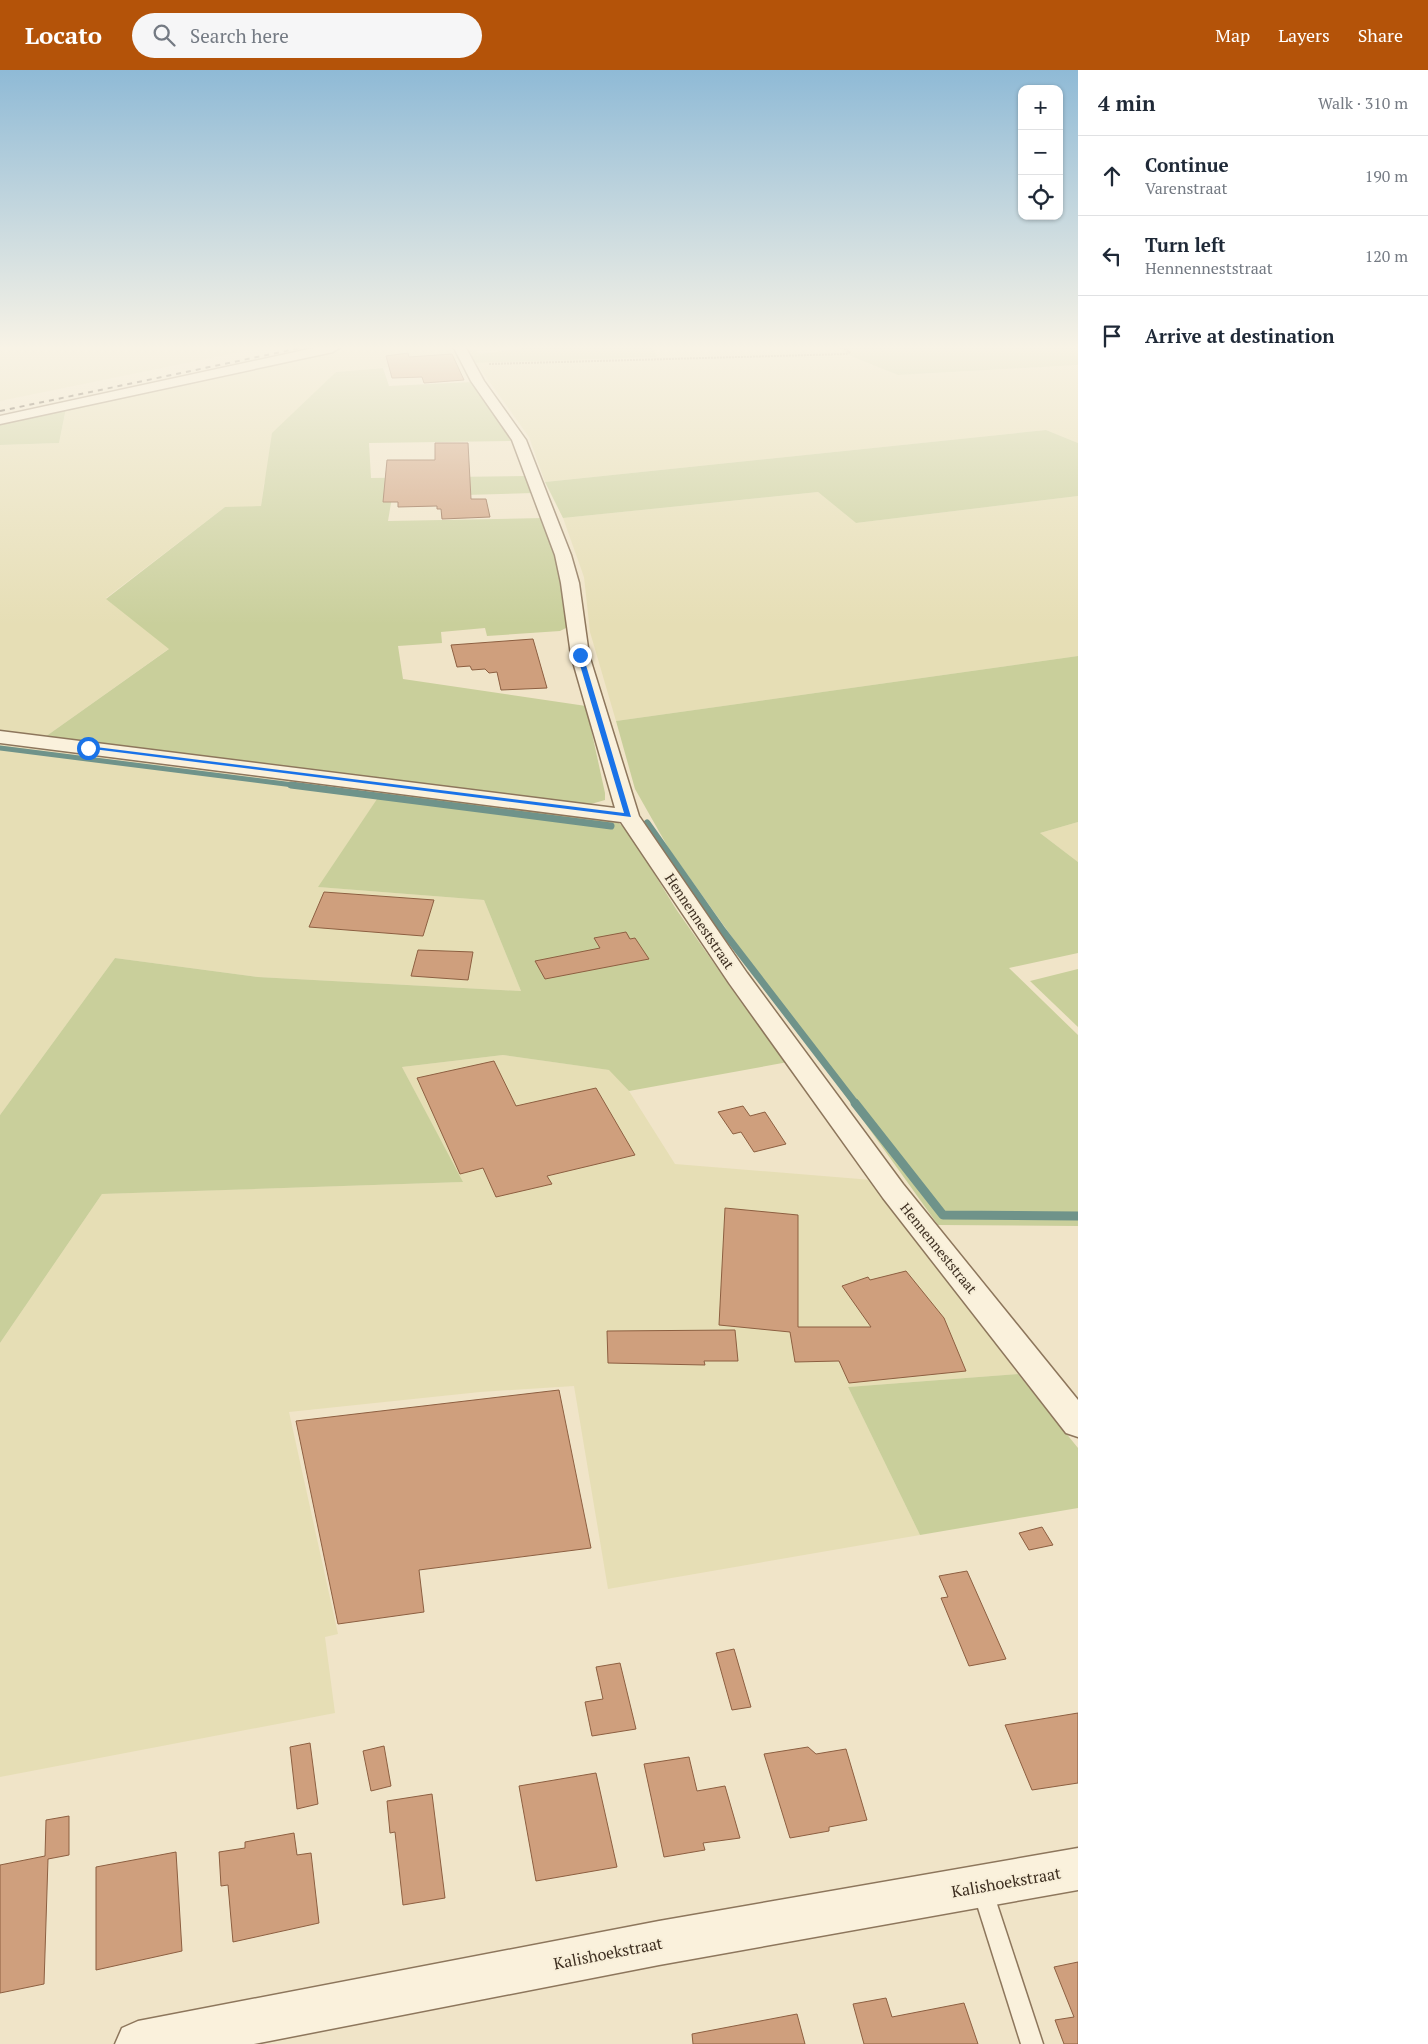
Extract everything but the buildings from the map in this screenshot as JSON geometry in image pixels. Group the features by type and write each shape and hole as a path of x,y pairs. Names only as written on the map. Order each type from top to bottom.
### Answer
{"street":[{"name":"Hennenneststraat","path":"519,440 564,555 570,583 580,655 628,816 738,978 893,1191 1078,1424"},
{"path":"0,737 628,816"},
{"name":"Kalishoekstraat","path":"138,2044 659,1943 1078,1870"}],"lane":[{"path":"981,1887 1032,2044"}],"shaded area":[{"path":"60,440 290,440 264,483 261,507 225,507 106,598 170,648 45,737 0,731 0,445 59,443"},
{"path":"530,440 948,440 545,482"},
{"path":"818,492 856,523 1078,496 1078,656 616,721 590,632 584,577 563,518"},
{"path":"0,745 381,793 319,887 484,900 521,991 258,977 115,958 0,1115"},
{"path":"1078,822 1078,862 1040,833"},
{"path":"503,1055 610,1070 629,1091 675,1164 872,1180 1018,1374 848,1387 920,1535 608,1589 574,1386 480,1392 289,1412 338,1634 325,1637 335,1713 0,1777 0,1343 102,1194 462,1182 402,1067"}],"green space":[{"path":"0,440 60,440 59,443 0,445"},
{"path":"271,440 511,440 369,443 371,478 526,476 533,493 392,497 388,521 544,518 556,553 568,627 560,631 487,636 485,628 441,632 442,643 398,646 403,679 586,706 605,800 591,804 576,803 45,737 169,649 106,599 225,507 261,506"},
{"path":"948,440 1071,440 1078,443 1078,496 856,523 818,492 563,518 545,482"},
{"path":"1078,656 1078,822 1040,833 1078,862 1078,953 1009,968 1078,1035 1078,1226 938,1225 669,849 635,789 616,721"},
{"path":"381,793 604,818 617,822 626,828 676,909 741,1002 788,1062 629,1091 609,1070 503,1055 402,1067 463,1182 102,1194 0,1343 0,1115 115,958 258,977 521,991 484,900 318,887"},
{"path":"1078,969 1078,1027 1030,981"},
{"path":"1018,1374 1078,1448 1078,1508 920,1535 848,1387"}],"waterway":[{"path":"0,748 301,786"},
{"path":"291,785 611,826"},
{"path":"647,823 723,931 856,1104"},
{"path":"855,1103 943,1215 1078,1216"}],"route":[{"path":"88,748 628,816 580,655"}]}
